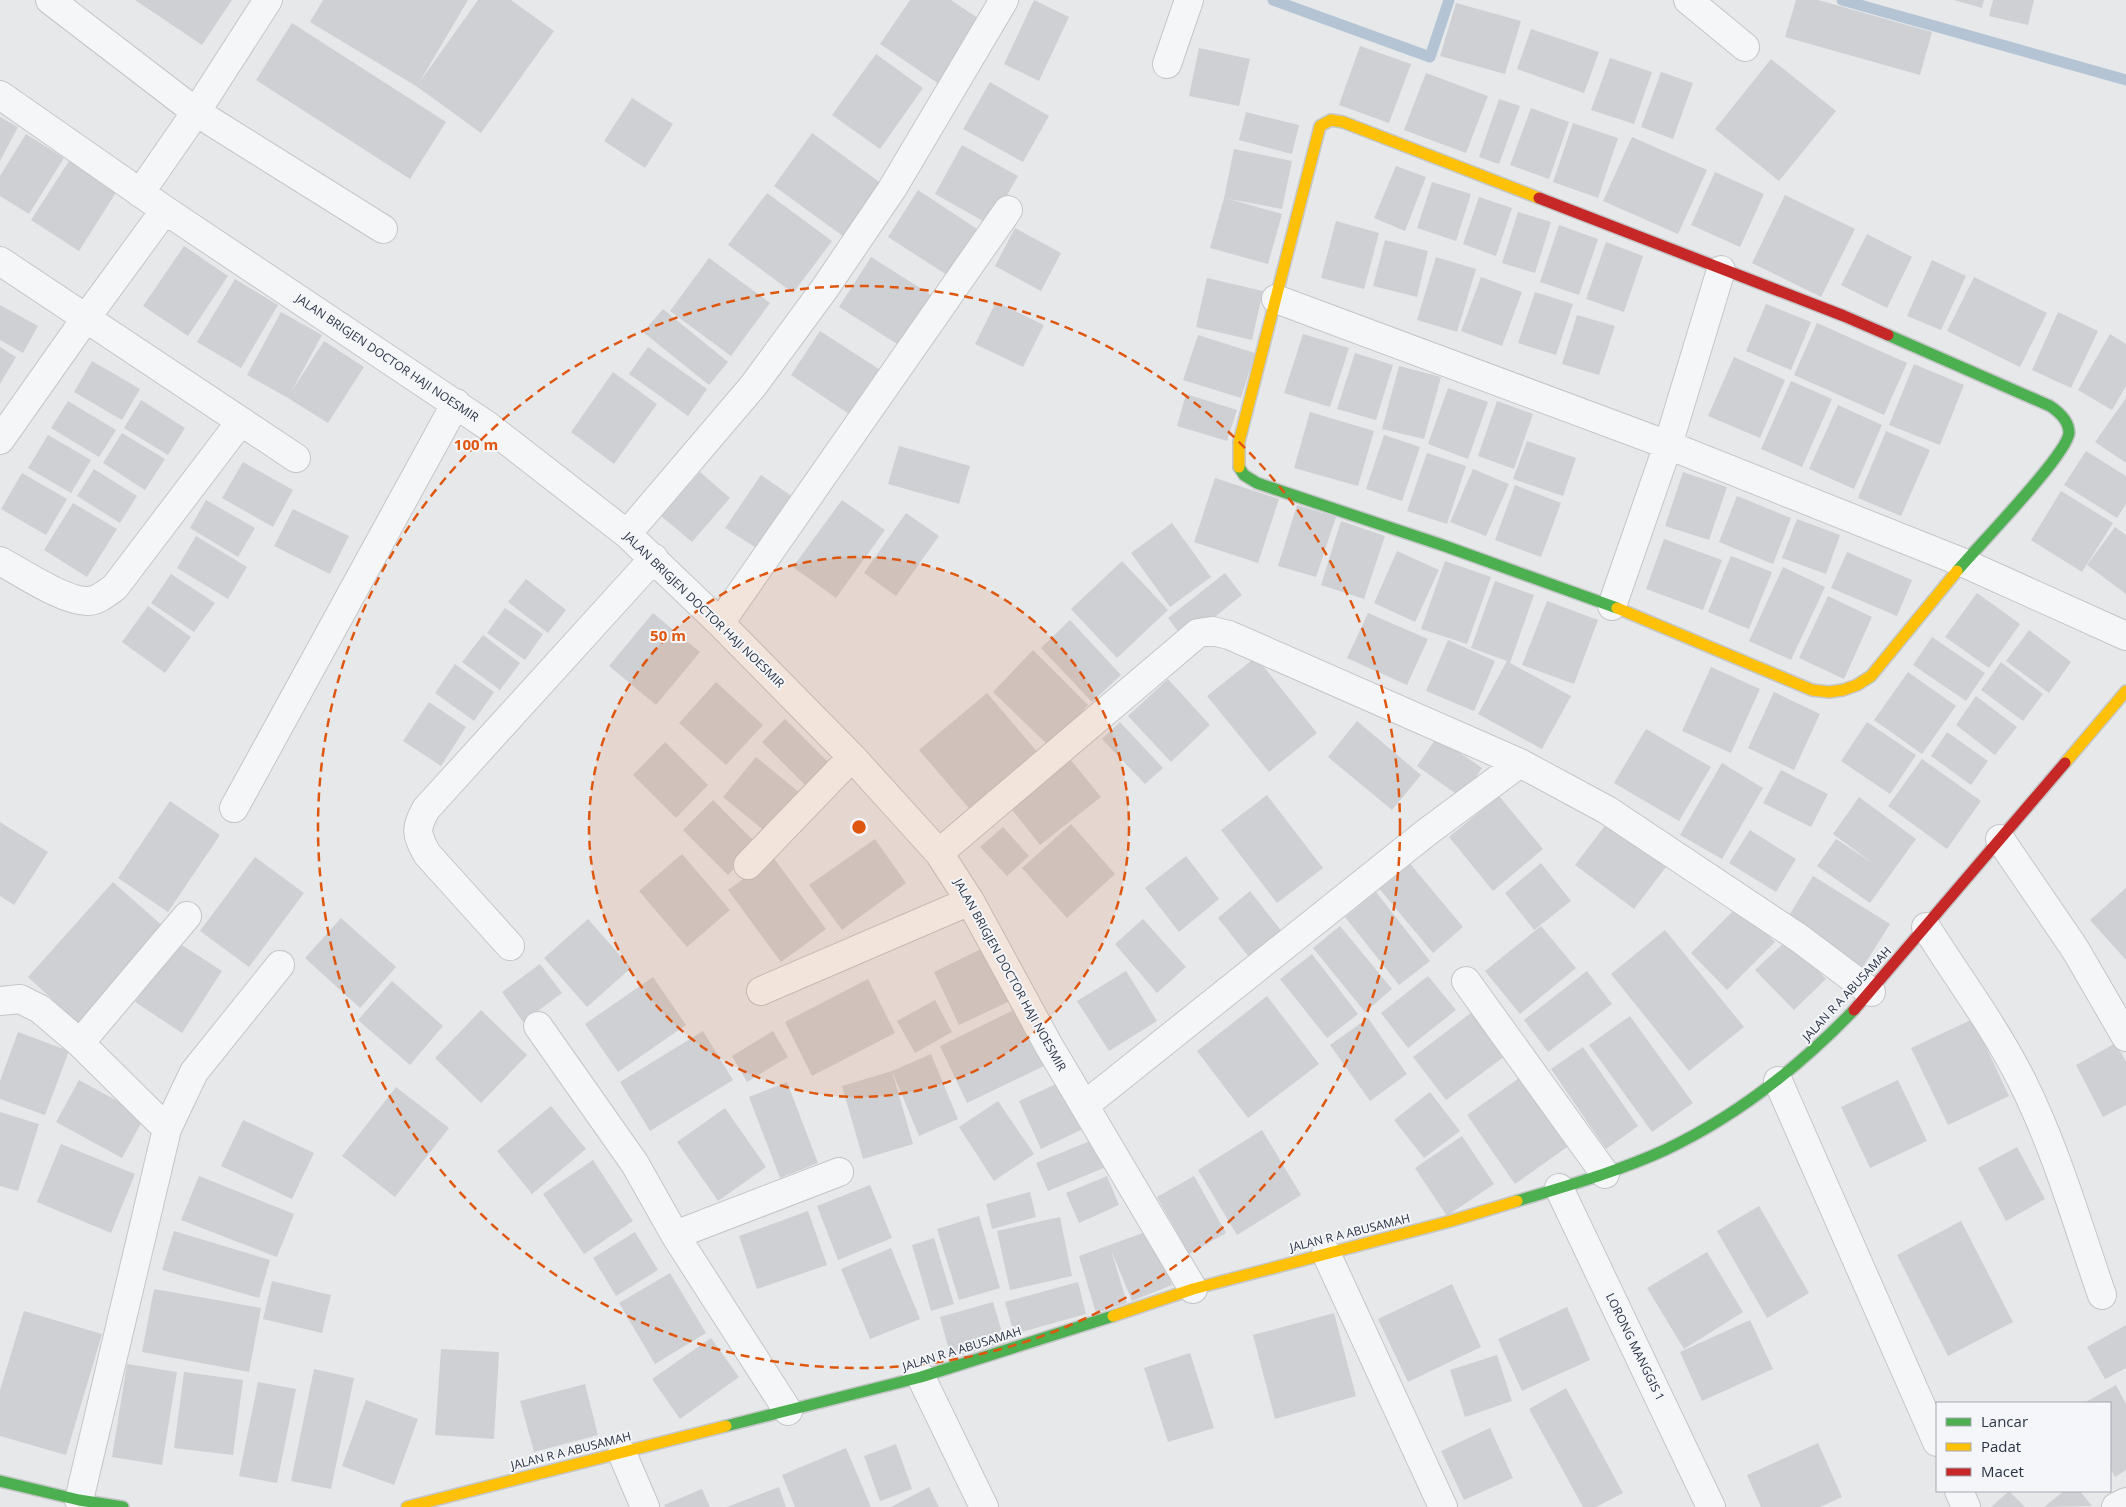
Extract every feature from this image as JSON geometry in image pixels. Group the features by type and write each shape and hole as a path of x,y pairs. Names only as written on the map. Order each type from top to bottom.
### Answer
{"street":[{"path":"50,0 196,112 383,229"},
{"path":"140,193 196,112 268,0"},
{"path":"1167,64 1189,0"},
{"path":"1688,0 1745,47"},
{"path":"627,534 753,386 824,288 892,189 998,2"},
{"name":"JALAN BRIGJEN DOCTOR HAJI NOESMIR","path":"0,95 165,210 488,426 627,534 720,623 852,757 939,853 970,901 1049,1046 1193,1289"},
{"path":"1331,120 1343,122 1721,270 1844,316 2050,406 2062,415 2069,431 2067,442 2048,468 1964,563 1871,676 1857,687 1841,692 1826,693 1812,690 1612,606 1243,477 1237,466 1239,442 1276,299 1320,126 1331,120"},
{"path":"0,440 165,210"},
{"path":"720,623 1008,210"},
{"path":"0,261 296,458"},
{"path":"1612,606 1668,445 1721,270"},
{"path":"1276,299 1668,445 1964,563 2126,636"},
{"path":"234,808 456,404"},
{"path":"0,561 40,584 73,599 89,602 101,597 115,587 241,421"},
{"path":"510,946 427,854 418,836 417,826 426,809 654,558"},
{"path":"939,853 1198,633 1212,631 1229,635 1520,763 1607,810 1798,938 1871,992"},
{"name":"JALAN R A ABUSAMAH","path":"407,1507 921,1377 1022,1346 1193,1289 1451,1221 1604,1174 1665,1150 1727,1116 1778,1080 1819,1046 1871,992 2126,691"},
{"path":"748,865 852,757"},
{"path":"1085,1105 1427,832 1520,763"},
{"path":"2000,839 2075,949 2126,1037"},
{"path":"761,991 970,901"},
{"path":"80,1043 187,916"},
{"path":"1926,927 1997,1036 2022,1082 2066,1190 2102,1295"},
{"path":"79,1500 167,1129 194,1072 280,965"},
{"path":"1466,981 1604,1174"},
{"path":"0,1001 20,999 40,1009 80,1043 167,1129"},
{"path":"538,1026 635,1164 675,1235 788,1411"},
{"path":"1778,1080 1936,1440"},
{"path":"675,1235 839,1172"},
{"name":"LORONG MANGGIS 1","path":"1558,1188 1711,1507"},
{"path":"1326,1253 1443,1507"},
{"path":"921,1377 984,1507"},
{"path":"622,1453 645,1507"},
{"path":"0,1481 79,1500 122,1507"},
{"path":"1959,1492 1966,1507"},
{"path":"2116,1507 2126,1502"}],"building":[{"path":"135,0 232,0 202,45"},
{"path":"323,0 468,0 419,83 478,0 511,0 554,31 481,133 416,86 310,22"},
{"path":"910,0 951,0 982,21 939,84 880,44"},
{"path":"1034,0 1069,17 1039,81 1004,64"},
{"path":"1796,0 1818,0 1932,32 1920,75 1785,37"},
{"path":"1954,0 1984,0 1982,8"},
{"path":"1993,0 2034,0 2028,25 1989,16"},
{"path":"1456,3 1521,21 1505,74 1440,56"},
{"path":"292,23 446,122 410,179 256,80"},
{"path":"1531,29 1599,52 1584,93 1517,69"},
{"path":"1360,46 1411,64 1389,123 1339,105"},
{"path":"1199,48 1250,59 1239,106 1189,96"},
{"path":"876,54 923,88 880,149 832,115"},
{"path":"1610,58 1652,72 1634,124 1591,110"},
{"path":"1771,59 1836,111 1779,181 1715,129"},
{"path":"1661,72 1693,83 1673,139 1641,127"},
{"path":"1426,73 1488,96 1466,153 1404,130"},
{"path":"990,82 1049,116 1023,162 963,129"},
{"path":"632,98 673,124 645,168 604,141"},
{"path":"1499,99 1520,106 1499,164 1479,157"},
{"path":"1531,108 1569,122 1549,179 1510,165"},
{"path":"1246,112 1299,125 1292,154 1239,140"},
{"path":"0,117 18,127 0,161"},
{"path":"1573,123 1618,138 1598,198 1553,182"},
{"path":"812,133 885,186 847,239 774,186"},
{"path":"26,134 64,158 29,214 0,196 0,176"},
{"path":"1632,137 1707,170 1678,234 1603,201"},
{"path":"962,145 1018,176 990,225 935,194"},
{"path":"1234,149 1292,161 1282,209 1229,199 1282,214 1268,264 1210,248 1224,198"},
{"path":"69,161 117,191 79,251 31,220"},
{"path":"1396,166 1426,177 1405,231 1374,218"},
{"path":"1715,172 1764,194 1740,247 1691,225"},
{"path":"1432,182 1471,194 1456,241 1417,228"},
{"path":"918,190 977,229 947,275 888,237"},
{"path":"767,193 832,241 793,293 728,245"},
{"path":"1785,195 1855,229 1821,297 1752,263"},
{"path":"1479,197 1512,208 1496,256 1463,244"},
{"path":"1518,212 1551,222 1535,273 1502,263"},
{"path":"1336,221 1379,233 1364,289 1321,278"},
{"path":"1559,225 1598,239 1579,295 1540,282"},
{"path":"1015,228 1061,253 1041,291 995,266"},
{"path":"1867,234 1912,257 1887,308 1841,285"},
{"path":"1385,240 1428,251 1417,297 1373,286"},
{"path":"1606,242 1643,256 1624,312 1586,299"},
{"path":"184,246 228,276 188,336 143,306"},
{"path":"871,257 936,298 905,349 839,307"},
{"path":"1436,257 1476,269 1457,332 1417,320"},
{"path":"709,258 770,303 731,356 670,311"},
{"path":"1932,260 1966,276 1941,330 1907,316"},
{"path":"1481,277 1522,292 1502,346 1461,331"},
{"path":"1974,277 2047,313 2020,367 1947,331"},
{"path":"1207,278 1263,291 1252,340 1196,327"},
{"path":"235,279 278,305 241,368 197,342"},
{"path":"1535,292 1573,304 1556,355 1518,343"},
{"path":"996,302 1044,325 1023,367 975,344"},
{"path":"1766,304 1811,322 1791,370 1746,351"},
{"path":"0,305 38,326 23,353 0,340"},
{"path":"663,309 728,362 709,385 643,332"},
{"path":"281,312 322,335 291,392 324,341 364,367 328,423 247,375"},
{"path":"2058,312 2098,331 2071,388 2032,370"},
{"path":"1577,315 1615,326 1599,375 1562,364"},
{"path":"1817,323 1907,363 1884,415 1794,375"},
{"path":"820,331 885,373 855,418 791,375"},
{"path":"1303,334 1349,348 1330,407 1284,393"},
{"path":"2110,334 2126,344 2126,386 2112,410 2078,390"},
{"path":"1198,335 1255,353 1241,398 1183,380"},
{"path":"0,347 16,357 0,384"},
{"path":"648,347 707,389 688,416 629,374"},
{"path":"1355,353 1393,365 1376,420 1337,409"},
{"path":"1734,357 1785,380 1760,438 1708,416"},
{"path":"92,361 140,389 122,420 74,392"},
{"path":"1914,364 1964,385 1940,445 1889,425"},
{"path":"1399,366 1441,377 1424,439 1382,429"},
{"path":"613,372 657,404 614,464 571,432"},
{"path":"1791,381 1832,399 1802,467 1761,449"},
{"path":"1448,388 1488,402 1468,459 1428,444"},
{"path":"1186,394 1237,410 1227,441 1177,426"},
{"path":"2126,398 2126,463 2095,442"},
{"path":"141,400 185,428 168,455 124,428"},
{"path":"68,401 116,430 99,457 51,428"},
{"path":"1497,401 1533,414 1514,469 1478,456"},
{"path":"1838,405 1882,425 1854,489 1809,469"},
{"path":"1310,412 1374,431 1358,486 1294,468"},
{"path":"1886,431 1930,450 1901,516 1858,498"},
{"path":"122,433 165,459 145,490 103,463"},
{"path":"48,435 91,460 71,493 28,468"},
{"path":"1384,435 1420,447 1402,501 1366,489"},
{"path":"1527,441 1576,458 1563,496 1513,479"},
{"path":"899,446 970,466 959,504 888,484"},
{"path":"2086,451 2126,476 2126,504 2117,518 2064,485"},
{"path":"1427,453 1466,466 1447,524 1407,511"},
{"path":"243,462 293,490 273,527 222,498"},
{"path":"94,469 137,496 120,523 77,496"},
{"path":"1473,469 1509,484 1486,536 1450,522"},
{"path":"700,472 730,498 692,542 661,516"},
{"path":"1683,472 1727,487 1709,540 1665,526"},
{"path":"22,473 67,499 46,535 1,509"},
{"path":"761,475 793,497 758,549 725,528"},
{"path":"1215,478 1279,499 1258,563 1194,542"},
{"path":"1515,485 1561,503 1541,557 1495,540"},
{"path":"2061,491 2113,523 2082,572 2031,540"},
{"path":"1737,496 1791,518 1773,564 1719,542"},
{"path":"206,500 255,528 238,557 190,528"},
{"path":"842,500 885,530 836,598 793,567"},
{"path":"73,503 117,529 87,577 44,550"},
{"path":"1297,505 1336,517 1316,577 1278,566"},
{"path":"293,509 349,536 330,574 274,546"},
{"path":"906,513 939,536 896,596 864,573"},
{"path":"1797,519 1840,535 1826,574 1782,558"},
{"path":"1341,521 1385,536 1364,599 1321,585"},
{"path":"1172,523 1211,577 1170,607 1131,553"},
{"path":"2115,527 2126,535 2126,594 2087,565"},
{"path":"196,536 247,567 228,599 177,568"},
{"path":"1664,539 1722,560 1703,610 1646,589"},
{"path":"1397,551 1439,570 1415,622 1374,603"},
{"path":"1847,552 1912,580 1897,616 1831,588"},
{"path":"1731,556 1772,572 1749,629 1708,612"},
{"path":"1122,561 1168,610 1117,658 1071,609"},
{"path":"1445,561 1491,577 1467,644 1421,629"},
{"path":"1783,567 1825,587 1791,660 1749,641"},
{"path":"1225,573 1242,595 1185,641 1168,618"},
{"path":"171,574 215,603 194,632 151,603"},
{"path":"526,579 566,610 548,633 508,602"},
{"path":"1495,581 1534,595 1510,663 1571,696 1542,749 1478,714 1507,661 1471,648"},
{"path":"1977,593 2020,624 1989,668 1945,637"},
{"path":"1828,596 1872,617 1844,679 1799,658"},
{"path":"1547,601 1598,620 1574,684 1522,665"},
{"path":"148,606 191,637 165,673 122,642"},
{"path":"505,608 543,634 525,660 487,633"},
{"path":"653,613 700,652 656,705 609,666"},
{"path":"1368,613 1428,639 1407,685 1347,658"},
{"path":"1070,620 1121,675 1092,702 1041,648"},
{"path":"2029,630 2071,662 2049,693 2006,661"},
{"path":"483,635 520,663 500,690 462,662"},
{"path":"1932,637 1985,673 1966,701 1913,665"},
{"path":"1448,640 1495,661 1474,711 1426,691"},
{"path":"1033,650 1088,705 1049,746 993,692"},
{"path":"1256,657 1317,733 1269,772 1207,696"},
{"path":"2001,662 2043,694 2023,721 1981,690"},
{"path":"455,664 494,692 474,721 435,693"},
{"path":"1711,667 1760,689 1731,753 1682,731"},
{"path":"1908,672 1956,706 1922,754 1874,720"},
{"path":"1168,679 1210,725 1171,762 1128,716"},
{"path":"716,682 763,725 726,765 679,723"},
{"path":"1774,692 1820,714 1794,770 1748,748"},
{"path":"987,693 1040,755 973,813 919,750"},
{"path":"1976,696 2017,727 1995,755 1956,725"},
{"path":"429,702 466,727 441,766 403,741"},
{"path":"785,719 831,765 808,788 762,742"},
{"path":"1357,721 1421,775 1392,810 1328,757"},
{"path":"1120,722 1163,768 1145,784 1102,739"},
{"path":"1867,722 1916,755 1890,794 1841,761"},
{"path":"1646,729 1711,767 1679,821 1614,783"},
{"path":"1947,732 1988,761 1971,785 1931,756"},
{"path":"1437,737 1482,768 1462,798 1417,766"},
{"path":"665,742 708,785 676,818 633,775"},
{"path":"756,757 800,793 767,833 723,797"},
{"path":"1070,759 1101,797 1040,845 1010,807"},
{"path":"1922,759 1981,801 1947,849 1888,806"},
{"path":"1722,763 1763,788 1722,859 1680,835"},
{"path":"1781,770 1828,794 1811,827 1763,803"},
{"path":"1267,795 1323,868 1277,903 1221,830"},
{"path":"1499,796 1543,849 1493,891 1449,837"},
{"path":"1859,797 1916,839 1870,903 1817,866 1836,839 1874,864 1833,834"},
{"path":"713,800 758,845 728,875 683,830"},
{"path":"170,801 220,835 168,912 118,878"},
{"path":"0,822 48,852 14,905 0,896"},
{"path":"1607,823 1666,867 1634,909 1575,865"},
{"path":"1071,824 1115,874 1067,918 1022,868"},
{"path":"1003,827 1029,856 1007,876 980,847"},
{"path":"1750,830 1796,859 1776,892 1729,863"},
{"path":"875,839 906,883 842,930 809,885"},
{"path":"682,854 730,910 687,947 639,891"},
{"path":"1186,856 1219,899 1179,932 1145,888"},
{"path":"255,857 304,893 249,967 200,931"},
{"path":"773,857 826,929 781,962 728,890"},
{"path":"1407,860 1463,927 1433,953 1377,886"},
{"path":"1541,863 1571,901 1534,930 1505,893"},
{"path":"1813,876 1890,924 1861,970 1785,922"},
{"path":"113,882 166,929 80,1025 28,977"},
{"path":"2126,888 2126,960 2090,920"},
{"path":"1250,891 1286,937 1253,962 1218,918"},
{"path":"1376,892 1430,961 1399,985 1345,917"},
{"path":"1739,905 1775,942 1727,990 1691,953"},
{"path":"341,918 396,967 360,1008 305,958"},
{"path":"588,919 631,968 587,1007 544,958"},
{"path":"1143,919 1186,967 1157,993 1115,944"},
{"path":"1340,926 1392,989 1365,1012 1313,948"},
{"path":"1541,926 1576,968 1520,1014 1485,971"},
{"path":"1665,930 1744,1027 1689,1071 1611,974"},
{"path":"1788,939 1826,979 1794,1010 1755,970"},
{"path":"174,940 222,971 182,1033 135,1002"},
{"path":"985,947 1010,1001 959,1025 934,972"},
{"path":"1312,954 1358,1014 1327,1038 1280,979"},
{"path":"540,964 562,993 523,1022 502,992"},
{"path":"1126,971 1157,1021 1109,1051 1077,1001"},
{"path":"1587,971 1612,1004 1548,1052 1524,1020"},
{"path":"1428,976 1456,1010 1408,1048 1381,1013"},
{"path":"653,977 686,1025 618,1072 585,1024"},
{"path":"868,979 895,1033 812,1076 785,1022"},
{"path":"392,981 443,1026 410,1065 358,1020"},
{"path":"1267,996 1319,1064 1248,1118 1197,1051"},
{"path":"935,1000 952,1032 915,1053 897,1021"},
{"path":"1020,1007 1048,1064 967,1103 940,1046"},
{"path":"1476,1009 1509,1053 1446,1100 1413,1057"},
{"path":"481,1010 527,1055 481,1103 435,1058"},
{"path":"1630,1016 1693,1103 1652,1132 1589,1045"},
{"path":"1368,1018 1407,1074 1370,1101 1330,1045"},
{"path":"1973,1019 2009,1096 1948,1125 1911,1048"},
{"path":"703,1031 733,1080 650,1131 620,1082"},
{"path":"773,1031 788,1057 747,1082 732,1056"},
{"path":"18,1032 69,1051 45,1115 0,1099 0,1081"},
{"path":"2116,1043 2126,1062 2126,1105 2103,1117 2076,1065"},
{"path":"1583,1047 1638,1126 1606,1149 1551,1069"},
{"path":"931,1054 958,1119 919,1136 892,1071"},
{"path":"892,1071 913,1144 863,1159 842,1086"},
{"path":"1522,1076 1570,1145 1515,1184 1467,1115"},
{"path":"1067,1079 1089,1126 1041,1149 1019,1101"},
{"path":"79,1080 145,1116 122,1158 56,1122"},
{"path":"1898,1080 1927,1141 1870,1168 1841,1107"},
{"path":"787,1082 818,1163 780,1178 749,1097"},
{"path":"396,1087 449,1128 395,1197 342,1156"},
{"path":"1430,1092 1460,1131 1424,1158 1394,1120"},
{"path":"998,1101 1034,1154 994,1181 959,1127"},
{"path":"551,1106 586,1149 532,1194 497,1151"},
{"path":"725,1108 766,1167 718,1201 677,1142"},
{"path":"0,1112 39,1124 18,1191 0,1186"},
{"path":"243,1120 314,1153 292,1199 221,1166"},
{"path":"1262,1130 1301,1195 1237,1235 1198,1170"},
{"path":"1462,1136 1494,1184 1447,1216 1415,1168"},
{"path":"1095,1139 1106,1167 1048,1191 1036,1163"},
{"path":"61,1144 135,1174 111,1233 37,1202"},
{"path":"2017,1147 2045,1199 2006,1221 1978,1168"},
{"path":"593,1160 633,1221 584,1254 543,1194"},
{"path":"199,1176 294,1214 277,1257 181,1220"},
{"path":"1107,1176 1119,1205 1079,1223 1066,1193"},
{"path":"1194,1176 1226,1233 1189,1254 1157,1197"},
{"path":"870,1185 892,1238 838,1260 817,1206"},
{"path":"1030,1192 1036,1217 992,1229 986,1204"},
{"path":"1759,1206 1809,1293 1767,1318 1717,1231"},
{"path":"808,1211 827,1265 757,1289 739,1236"},
{"path":"979,1216 1000,1288 959,1300 937,1229"},
{"path":"1060,1217 1072,1276 1010,1290 997,1231"},
{"path":"1961,1221 2013,1322 1948,1356 1897,1255"},
{"path":"1151,1230 1172,1285 1132,1301 1111,1250 1127,1303 1096,1313 1079,1256"},
{"path":"174,1231 270,1260 259,1298 162,1270"},
{"path":"635,1232 658,1270 616,1296 593,1258"},
{"path":"934,1238 954,1304 931,1311 912,1245"},
{"path":"891,1248 920,1319 870,1339 841,1269"},
{"path":"1707,1252 1743,1312 1684,1349 1647,1288"},
{"path":"670,1273 706,1333 655,1364 619,1303"},
{"path":"272,1281 331,1295 322,1333 263,1319"},
{"path":"1078,1282 1086,1314 1014,1334 1005,1302"},
{"path":"1452,1284 1481,1347 1408,1382 1378,1319"},
{"path":"154,1289 261,1308 249,1372 142,1352"},
{"path":"993,1302 1005,1342 951,1358 940,1317"},
{"path":"1567,1307 1590,1360 1522,1391 1498,1339"},
{"path":"24,1311 102,1334 66,1455 0,1436 0,1390"},
{"path":"1334,1313 1356,1396 1275,1419 1253,1335"},
{"path":"1750,1320 1773,1369 1702,1401 1680,1352"},
{"path":"2126,1325 2126,1368 2105,1379 2087,1347"},
{"path":"711,1338 739,1377 680,1419 652,1379"},
{"path":"441,1349 499,1352 494,1439 435,1435"},
{"path":"1190,1353 1214,1428 1168,1442 1144,1368"},
{"path":"1497,1355 1512,1401 1465,1417 1450,1370"},
{"path":"127,1364 177,1372 162,1465 112,1457"},
{"path":"314,1369 354,1378 331,1489 291,1481"},
{"path":"184,1372 243,1380 233,1455 174,1448"},
{"path":"258,1382 296,1389 277,1483 239,1476"},
{"path":"585,1384 598,1435 534,1452 520,1401"},
{"path":"2116,1385 2126,1404 2126,1470 2115,1477 2111,1470 2111,1402 2086,1402"},
{"path":"1566,1388 1623,1493 1596,1507 1583,1507 1529,1409"},
{"path":"366,1400 418,1419 394,1485 342,1466"},
{"path":"1490,1428 1513,1478 1464,1500 1441,1451"},
{"path":"1818,1443 1842,1497 1820,1507 1761,1507 1747,1475"},
{"path":"896,1444 912,1489 880,1501 864,1456"},
{"path":"846,1448 871,1507 795,1507 782,1475"},
{"path":"779,1487 786,1507 727,1507"},
{"path":"929,1487 939,1507 891,1507"},
{"path":"702,1489 710,1507 665,1507 664,1505"},
{"path":"2010,1492 2025,1507 1991,1507"},
{"path":"2063,1492 2081,1492 2092,1506 2044,1507"}],"waterway":[{"path":"1273,0 1430,57 1449,0"},
{"path":"1842,0 2126,80"}],"traffic: fast":[{"path":"1888,335 2050,406 2063,417 2069,429 2064,444 2038,480 1957,571"},
{"path":"1239,467 1244,475 1257,483 1442,545 1617,608"},
{"path":"1517,1201 1629,1165 1692,1137 1766,1089 1811,1051 1854,1010"},
{"path":"726,1426 921,1377 1113,1316"},
{"path":"0,1481 79,1500 123,1507"}],"traffic: slow":[{"path":"1331,120 1343,122 1539,198"},
{"path":"1239,467 1239,442 1320,126 1331,120"},
{"path":"1617,608 1812,690 1829,692 1857,685 1871,676 1957,571"},
{"path":"2065,763 2126,691"},
{"path":"1113,1316 1193,1289 1451,1221 1517,1201"},
{"path":"407,1507 726,1426"}],"traffic: jam":[{"path":"1539,198 1844,316 1888,335"},
{"path":"1854,1010 2065,763"}]}
